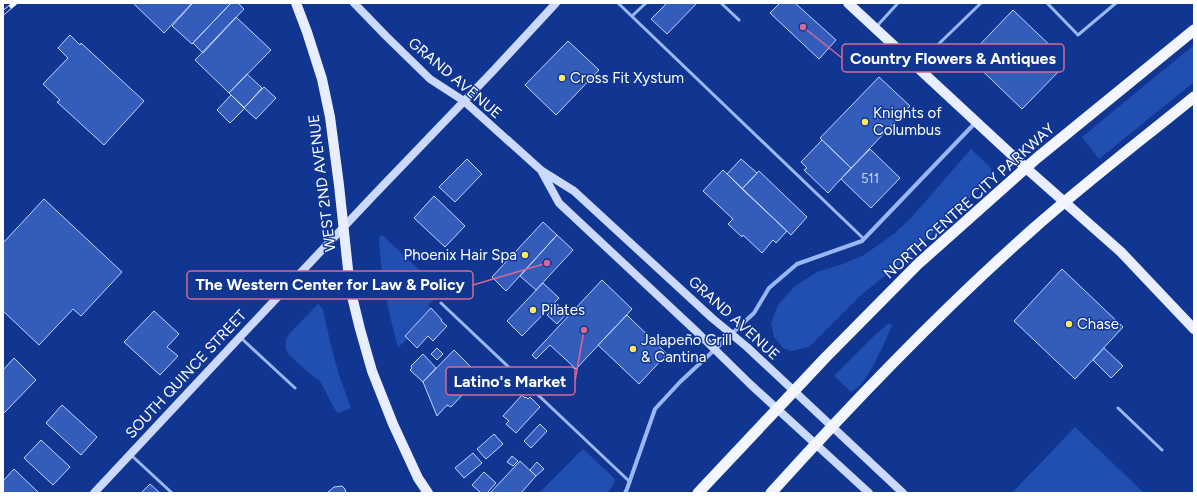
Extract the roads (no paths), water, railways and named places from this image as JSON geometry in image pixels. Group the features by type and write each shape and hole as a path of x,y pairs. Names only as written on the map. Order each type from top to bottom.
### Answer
{"highway":[{"name":"NORTH CENTRE CITY PARKWAY","path":"698,493 826,357 918,264 1026,168 1194,30"},
{"path":"771,493 856,401 945,311 1064,202 1194,97"}],"main road":[{"name":"WEST 2ND AVENUE","path":"296,3 322,79 330,117 350,288 372,371 393,424 418,478 428,493"},
{"name":"GRAND AVENUE","path":"354,3 430,79 464,101 542,171 574,191 712,318 732,334 903,493"},
{"name":"SOUTH QUINCE STREET","path":"94,493 240,336 556,3"},
{"path":"848,3 876,27 1026,168 1121,252 1194,329"},
{"name":"GRAND AVENUE","path":"542,171 559,203 869,493"}],"street":[{"path":"625,493 655,409 680,382 754,314 769,288 797,264 862,241 976,122"}],"lane":[{"path":"618,3 864,239"},
{"path":"632,16 646,3"},
{"path":"722,3 739,20"},
{"path":"876,27 898,3"},
{"path":"916,66 981,3"},
{"path":"1046,3 1078,35 1116,3"},
{"path":"441,303 630,482"},
{"path":"240,336 295,388"},
{"path":"1118,408 1162,450"},
{"path":"130,454 172,493"}],"railway":[{"path":"3,13 15,3"}],"place":[{"name":"Country Flowers & Antiques","path":"803,27"},
{"name":"Cross Fit Xystum","path":"562,78"},
{"name":"Knights of Columbus","path":"865,122"},
{"name":"Phoenix Hair Spa","path":"525,255"},
{"name":"The Western Center for Law & Policy","path":"547,263"},
{"name":"Pilates","path":"533,310"},
{"name":"Chase","path":"1069,324"},
{"name":"Latino's Market","path":"584,330"},
{"name":"Jalapeño Grill & Cantina","path":"633,349"}]}
